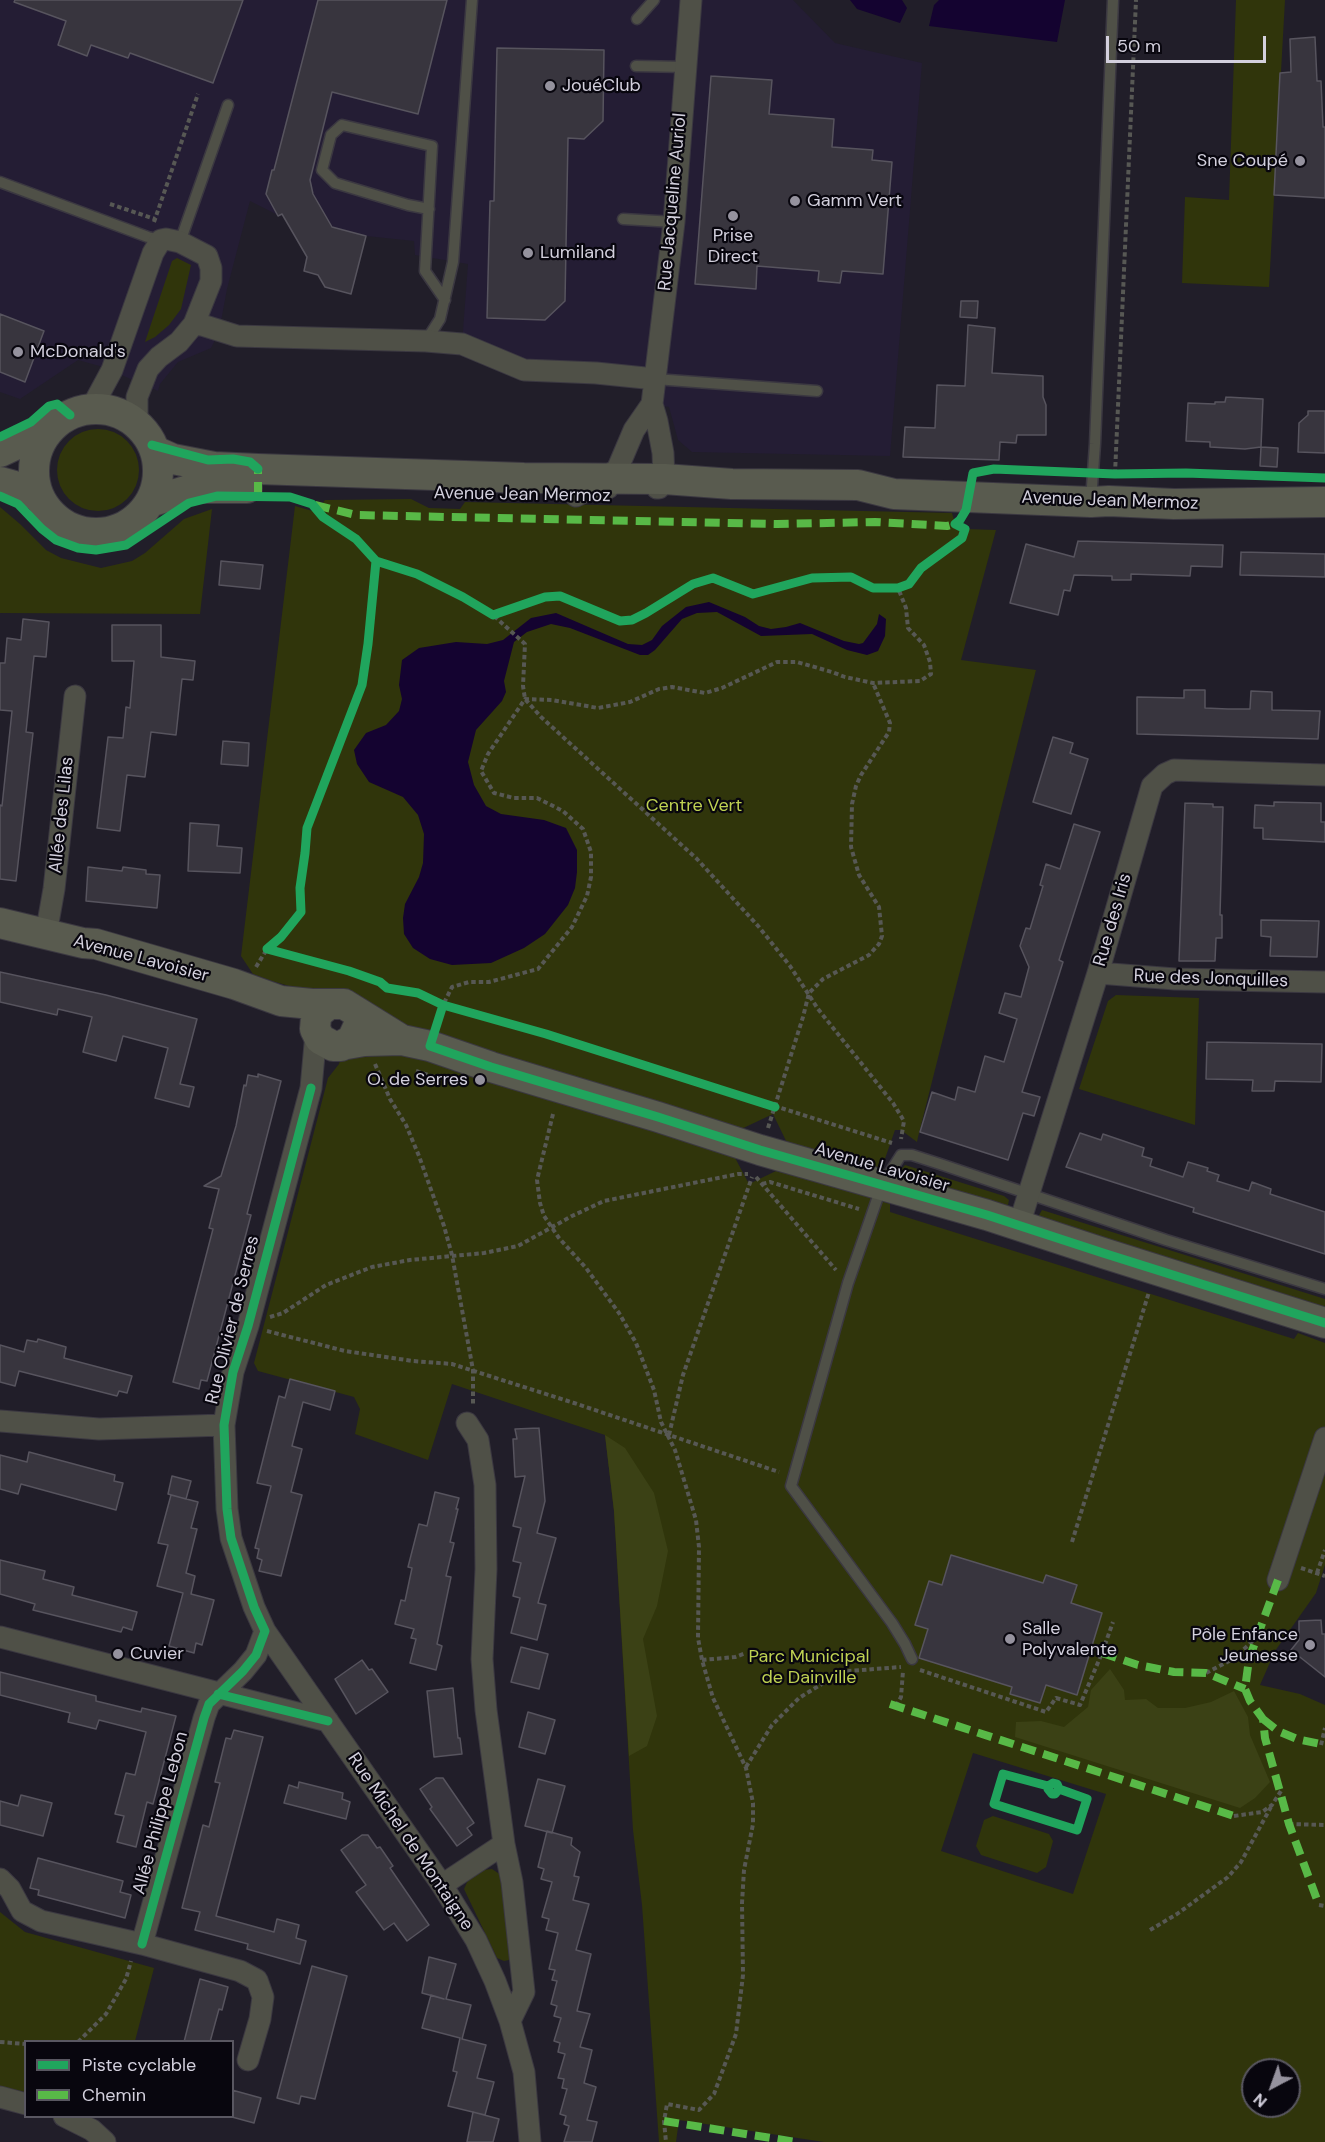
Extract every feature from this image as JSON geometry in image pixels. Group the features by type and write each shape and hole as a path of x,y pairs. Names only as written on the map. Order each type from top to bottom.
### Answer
{"main road":[{"path":"0,452 51,428 70,415 91,409 107,410 123,415 137,424 148,438 155,451 158,464 158,477 150,502 132,522 107,532 94,533 68,526 56,519 40,498 35,480 35,461 38,449 51,428"},
{"name":"Avenue Jean Mermoz","path":"155,451 173,459 214,467 353,473 664,479 732,484 858,485 894,494 1090,502 1173,504 1325,502"},
{"path":"0,482 24,489 40,498"},
{"name":"Avenue Jean Mermoz","path":"150,502 195,488 215,487 361,493 861,504 894,494"},
{"name":"Avenue Lavoisier","path":"0,923 96,944 234,984 281,1001 333,1028 430,1046 491,1067 658,1117 760,1150 877,1199 1019,1225 1325,1323"}],"street":[{"name":"Rue Jacqueline Auriol","path":"652,404 674,222 691,0"},
{"path":"91,409 112,370 153,254 170,241 207,256 211,268 211,281 194,324 179,342 159,357 148,369 137,397 137,424"},
{"path":"194,324 237,336 462,344 524,370 596,373 655,379"},
{"path":"601,479 617,470 634,430 652,404"},
{"path":"576,496 594,487 659,488 664,479 661,442 652,404"},
{"name":"Allée des Lilas","path":"46,934 54,889 75,696"},
{"name":"Rue des Iris","path":"1019,1225 1098,973 1152,786 1157,779 1174,770 1325,775"},
{"name":"Rue des Jonquilles","path":"1098,973 1174,979 1325,982"},
{"name":"Rue Olivier de Serres","path":"265,1631 250,1597 231,1538 227,1509 224,1425 233,1371 248,1326 311,1088 333,1028"},
{"path":"0,1421 99,1429 224,1425"},
{"path":"468,1423 478,1440 486,1485 483,1659 492,1764 512,1882 524,1992 510,2021"},
{"path":"1278,1580 1325,1437"},
{"name":"Allée Philippe Lebon","path":"142,1944 209,1704 256,1655 265,1631"},
{"name":"Rue Michel de Montaigne","path":"265,1631 442,1885 476,1940 510,2021 524,2072 530,2142"},
{"path":"0,1637 328,1721"},
{"path":"442,1885 504,1844"},
{"path":"0,1879 10,1889 22,1911 40,1921 142,1944 240,1971 256,1980 263,1997 260,2019 248,2060"},
{"path":"0,2097 24,2103"},
{"path":"68,2118 92,2130 105,2142"}],"lane":[{"path":"426,341 440,320 453,262 472,0"},
{"path":"637,20 654,0"},
{"path":"1090,502 1095,444 1113,0"},
{"path":"636,66 685,67"},
{"path":"0,182 148,237 170,241 228,105"},
{"path":"429,209 334,183 322,170 331,135 342,125 432,146 429,209 426,271 445,300"},
{"path":"623,219 674,222"},
{"path":"655,379 817,391"},
{"path":"912,1659 892,1623 791,1486 848,1283 877,1199 901,1155 912,1155 1166,1240 1325,1289"}],"path":[{"path":"1115,474 1136,0"},
{"path":"301,500 312,504 323,517 356,539 376,561 417,574 463,597 493,615 525,644 523,686 525,699 566,740 697,859 759,927 809,993 818,1009 893,1103 904,1121 901,1130 901,1155"},
{"path":"493,615 545,597 560,596 620,621 632,620 693,584 713,579 753,594 812,578 851,577 873,588 898,588 909,585 921,568 962,538 965,529 958,522"},
{"path":"376,561 369,644 362,685 307,828 300,888 301,912 281,938 267,949 349,971 380,982 387,988 418,993 443,1005 546,1034 889,1141 901,1155"},
{"path":"525,699 552,700 598,708 630,702 672,687 705,693 722,688 777,662 805,664 873,683 920,681 931,674 930,662 924,645 908,628 906,608 898,588"},
{"path":"775,1107 809,993 823,979 869,955 879,944 882,936 879,907 859,875 851,847 852,804 856,786 889,732 890,723 873,683"},
{"path":"443,1005 452,987 470,982 489,982 538,969 572,927 587,896 591,877 591,852 583,830 563,811 537,798 514,798 494,793 481,771 488,754 525,699"},
{"path":"374,1062 419,1156 452,1255 473,1370 472,1409 468,1423"},
{"path":"553,1114 537,1180 540,1203 551,1227 586,1268 619,1313 636,1343 654,1390 661,1422 669,1436 697,1529 699,1547 698,1638 702,1659 713,1698 746,1768 753,1803 753,1824 744,1870 743,1975 736,2034 714,2094 699,2110 667,2104 664,2121 666,2142"},
{"path":"248,1326 283,1313 326,1285 372,1267 518,1246 604,1201 738,1174 752,1176 762,1184 848,1283"},
{"path":"669,1436 683,1375 752,1176"},
{"path":"762,1184 770,1182 877,1199"},
{"path":"1072,1542 1126,1364 1158,1270"},
{"path":"248,1326 345,1351 452,1364 794,1477"},
{"path":"1317,1573 1325,1550"},
{"path":"746,1768 772,1725 784,1712 799,1698 849,1671 904,1667 928,1672 1046,1712 1056,1698 1080,1705 1113,1622"},
{"path":"1206,1673 1233,1659 1255,1639"},
{"path":"702,1659 735,1657 746,1653"},
{"path":"897,1706 901,1697 903,1672"},
{"path":"1321,1745 1325,1728"},
{"path":"1150,1930 1177,1914 1228,1877 1241,1862 1281,1791"},
{"path":"1234,1816 1262,1812 1272,1805"},
{"path":"1289,1824 1325,1825"},
{"path":"1319,1905 1325,1906"},
{"path":"80,2040 106,2014 126,1979 131,1961 142,1944"},
{"path":"0,2042 24,2044"}],"shaded area":[{"path":"0,0 793,0 835,43 922,63 890,456 692,452 678,440 669,407 652,404 655,380 524,370 462,344 468,264 415,255 414,241 366,236 282,214 278,215 250,201 227,289 219,332 211,348 178,362 160,384 158,391 103,367 78,360 20,399 0,392"},
{"path":"850,0 902,0 907,8 900,23 857,9"},
{"path":"939,0 1065,0 1057,42 929,26 934,5"},
{"path":"709,602 745,617 759,626 771,629 800,623 844,641 859,644 863,643 877,624 879,614 886,619 885,636 878,651 867,655 847,650 812,634 761,636 717,612 697,613 682,619 648,655 640,655 570,628 551,624 527,632 514,642 504,681 506,692 502,701 476,730 468,762 474,785 486,806 501,814 544,820 566,828 577,850 575,888 568,905 545,934 524,948 491,963 452,965 430,959 413,948 404,934 403,918 405,904 419,877 423,863 424,834 418,815 403,797 369,782 357,764 354,750 366,733 386,725 399,711 402,699 399,685 402,660 419,648 456,642 487,644 503,640 531,618 556,613 628,644 642,645 652,640 662,626 686,607"}],"green space":[{"path":"1236,0 1285,0 1269,287 1182,283 1185,197 1229,200"},
{"path":"177,258 191,265 181,309 169,325 145,342 172,261"},
{"path":"98,429 114,432 127,441 136,454 139,470 136,486 127,499 114,508 98,511 82,508 69,499 60,486 57,470 60,454 69,441 82,432"},
{"name":"Centre Vert","path":"411,499 429,508 460,509 465,502 952,513 955,524 965,529 996,530 961,660 1036,670 917,1142 901,1130 895,1130 880,1173 789,1147 773,1114 737,1131 434,1036 253,974 241,956 295,506 316,512 325,500"},
{"path":"0,507 46,550 61,558 101,568 132,561 145,553 184,519 212,509 200,614 0,613"},
{"path":"1116,995 1199,998 1195,1125 1079,1089 1108,1001"},
{"name":"Parc Municipal de Dainville","path":"386,1049 426,1060 733,1154 749,1184 780,1169 890,1204 890,1212 1294,1339 1298,1333 1325,1343 1325,1565 1316,1593 1275,1651 1260,1685 1300,1694 1325,1705 1325,2142 824,2142 679,2120 676,2142 659,2142 642,1905 633,1830 614,1511 605,1435 452,1384 428,1460 355,1434 360,1409 354,1397 258,1371 254,1363 328,1078 339,1064 341,1056","holes":["973,1753 1106,1794 1073,1894 941,1851"]},
{"path":"905,1165 1004,1196 1009,1200 1008,1205 1006,1207 901,1177 900,1171"},
{"path":"1042,1210 1325,1299 1325,1313 1038,1217"},
{"path":"605,1435 625,1448 654,1493 668,1551 657,1606 643,1639 657,1716 647,1746 629,1756 614,1511"},
{"path":"1110,1669 1124,1690 1125,1700 1146,1699 1158,1708 1185,1708 1211,1702 1234,1691 1248,1717 1250,1735 1270,1782 1255,1798 1240,1808 1015,1737 1016,1722 1041,1721 1064,1727 1088,1707 1091,1690"},
{"path":"993,1816 1049,1834 1053,1841 1046,1867 1037,1873 981,1855 976,1846 984,1820"},
{"path":"492,1869 501,1875 511,1953 509,1960 504,1961 497,1958 464,1889 469,1878 484,1870"},
{"path":"0,1912 25,1932 154,1968 135,2040 24,2040 24,2094 0,2087"}],"building":[{"path":"15,0 243,0 213,83 130,53 128,58 91,45 87,56 58,45 66,21 14,2"},
{"path":"318,0 447,0 418,114 332,92 310,180 313,194 332,227 366,236 351,294 325,287 318,275 304,271 307,257 282,214 278,216 266,194"},
{"name":"Sne Coupé","path":"1315,37 1317,81 1321,81 1323,127 1325,127 1325,198 1274,195 1280,73 1291,72 1290,39"},
{"path":"497,48 604,50 603,121 584,139 568,138 565,301 545,320 487,318 490,201 494,201"},
{"name":"Gamm Vert","path":"711,76 772,80 769,114 834,119 832,147 873,150 872,160 892,162 883,274 842,271 840,283 818,281 819,271 757,266 756,289 695,284"},
{"path":"961,301 978,301 977,318 960,317"},
{"name":"McDonald's","path":"0,314 44,331 25,382 0,372"},
{"path":"968,325 995,328 992,373 1043,376 1046,435 1017,435 1016,443 1000,442 999,460 903,457 905,427 935,428 937,385 965,386"},
{"path":"1226,397 1263,399 1261,447 1245,449 1210,447 1210,442 1186,441 1188,403 1215,404 1215,402 1225,402"},
{"path":"1308,411 1325,411 1325,453 1298,452 1299,423 1308,415"},
{"path":"1261,447 1278,448 1277,467 1260,466"},
{"path":"1078,541 1223,545 1222,567 1191,566 1190,576 1131,574 1131,580 1112,580 1112,576 1074,575 1070,591 1064,590 1058,615 1010,603 1026,544 1074,557"},
{"path":"1241,552 1325,554 1325,577 1240,575"},
{"path":"221,561 263,565 260,589 219,585"},
{"path":"23,619 49,622 46,657 34,656 26,732 33,733 16,881 0,879 0,805 2,806 12,711 0,710 0,663 5,663 7,638 21,640"},
{"path":"112,625 161,625 161,657 195,661 193,680 182,679 176,735 151,732 145,777 127,775 120,831 97,828 108,737 123,738 126,707 130,708 134,661 112,661"},
{"path":"1184,690 1205,690 1205,708 1228,709 1250,709 1251,691 1272,692 1272,710 1320,711 1318,739 1137,734 1137,697 1184,698"},
{"path":"1053,737 1073,743 1070,753 1088,759 1071,814 1033,802"},
{"path":"223,741 249,743 248,766 221,764"},
{"path":"1274,802 1321,803 1321,822 1325,822 1325,842 1263,839 1263,828 1254,828 1255,805 1274,806"},
{"path":"1185,803 1213,804 1213,807 1223,807 1220,915 1222,915 1222,938 1216,938 1215,961 1179,961"},
{"path":"190,823 219,825 217,846 242,848 240,873 188,871"},
{"path":"1074,824 1100,832 1059,960 1063,962 1022,1092 1040,1097 1034,1116 1023,1113 1008,1160 920,1132 932,1092 955,1100 958,1087 975,1092 985,1056 1004,1062 1017,1019 999,1013 1005,993 1021,997 1029,967 1020,946 1026,928 1030,929 1043,886 1040,885 1046,864 1060,869"},
{"path":"88,867 122,871 123,867 146,870 146,874 160,875 157,908 86,901"},
{"path":"1261,920 1319,921 1317,957 1270,956 1271,937 1261,936"},
{"path":"0,972 106,995 197,1019 180,1084 194,1087 189,1107 155,1098 168,1048 123,1036 116,1061 83,1052 92,1017 58,1009 57,1015 0,1002"},
{"path":"1207,1042 1322,1044 1321,1082 1275,1081 1274,1091 1252,1091 1253,1080 1206,1079"},
{"path":"258,1074 281,1081 247,1214 251,1215 207,1381 201,1380 199,1389 173,1382 213,1229 209,1228 219,1189 204,1186 221,1176 236,1126 244,1085 246,1086 248,1075 258,1077"},
{"path":"1080,1133 1101,1140 1103,1134 1144,1148 1142,1156 1152,1159 1150,1166 1183,1177 1188,1162 1208,1168 1207,1171 1219,1175 1217,1181 1249,1191 1252,1182 1271,1189 1270,1194 1325,1212 1325,1254 1193,1212 1194,1208 1066,1167"},
{"path":"38,1339 66,1347 64,1358 132,1376 127,1393 119,1391 117,1396 19,1371 15,1386 0,1382 0,1345 24,1352 27,1340 37,1342"},
{"path":"290,1379 335,1391 330,1410 303,1402 292,1446 302,1449 291,1492 302,1495 281,1576 259,1571 262,1560 257,1558 259,1549 255,1548 271,1486 257,1483 279,1396 285,1398"},
{"path":"539,1428 545,1501 537,1533 556,1538 538,1603 546,1605 537,1640 511,1633 520,1598 513,1596 521,1563 513,1561 521,1528 513,1526 525,1476 515,1477 513,1439 517,1439 515,1429"},
{"path":"29,1452 115,1475 114,1481 123,1483 116,1510 21,1484 18,1494 0,1489 0,1455 27,1462"},
{"path":"172,1476 191,1481 186,1499 168,1494"},
{"path":"435,1492 459,1498 450,1542 454,1543 446,1576 451,1577 437,1644 442,1646 436,1670 410,1663 416,1639 411,1638 414,1629 395,1624 401,1600 405,1601 412,1568 408,1567 419,1524 427,1526"},
{"path":"171,1495 198,1502 191,1528 197,1529 186,1573 195,1576 191,1594 214,1600 202,1645 196,1643 194,1653 169,1646 183,1593 157,1586 168,1545 158,1543"},
{"name":"Salle Polyvalente","path":"951,1555 1043,1583 1046,1575 1077,1585 1071,1603 1102,1613 1077,1695 1046,1685 1040,1703 1010,1694 1012,1687 919,1658 928,1629 915,1625 929,1581 942,1585"},
{"path":"0,1560 45,1571 43,1579 74,1587 72,1595 137,1612 132,1630 123,1627 121,1632 33,1610 35,1604 0,1594"},
{"name":"Pôle Enfance Jeunesse","path":"1321,1620 1322,1634 1325,1634 1325,1677 1291,1650 1299,1640 1299,1621"},
{"path":"521,1647 548,1654 539,1689 511,1682"},
{"path":"362,1660 369,1670 372,1669 388,1692 356,1714 335,1679"},
{"path":"0,1672 96,1696 96,1701 141,1712 142,1708 176,1716 153,1804 147,1802 136,1847 117,1842 124,1816 115,1814 126,1773 135,1775 146,1732 99,1720 96,1729 68,1722 70,1713 0,1695"},
{"path":"453,1688 458,1738 460,1738 462,1754 434,1757 427,1691"},
{"path":"528,1712 555,1720 545,1754 519,1747"},
{"path":"234,1730 263,1737 216,1916 274,1932 277,1919 299,1925 296,1938 306,1941 300,1964 247,1949 248,1944 195,1930 200,1912 182,1908 203,1825 209,1827 220,1783 215,1782 226,1738 231,1739"},
{"path":"436,1778 443,1778 474,1823 467,1828 472,1835 457,1846 430,1809 432,1807 420,1789"},
{"path":"538,1779 565,1786 552,1833 525,1826"},
{"path":"299,1782 343,1793 342,1799 350,1802 346,1819 284,1803 289,1785 298,1788"},
{"path":"21,1795 52,1803 43,1836 0,1825 0,1801 18,1806"},
{"path":"547,1831 572,1838 571,1845 580,1852 574,1876 579,1877 573,1900 589,1904 576,1950 591,1954 577,2011 590,2014 580,2047 592,2050 584,2083 596,2087 587,2120 597,2122 592,2142 564,2142 569,2126 564,2124 566,2116 560,2114 567,2089 562,2088 564,2079 558,2078 565,2054 558,2052 560,2043 554,2041 561,2018 554,2016 557,2006 551,2004 557,1981 552,1980 555,1970 549,1969 558,1933 546,1930 549,1919 542,1917 552,1882 541,1879 544,1869 538,1867"},
{"path":"362,1835 368,1835 377,1848 380,1847 393,1866 390,1868 429,1925 407,1941 394,1923 384,1930 356,1892 366,1885 341,1850"},
{"path":"38,1858 123,1881 120,1892 131,1895 125,1918 38,1895 39,1890 30,1888"},
{"path":"429,1957 456,1964 446,1999 471,2005 462,2039 486,2045 477,2078 494,2082 485,2115 448,2106 457,2072 453,2071 460,2038 422,2028 431,1995 422,1993"},
{"path":"312,1966 347,1976 315,2099 301,2096 299,2104 277,2098"},
{"path":"200,1979 228,1987 211,2040 185,2040"},
{"path":"234,2091 261,2098 254,2123 234,2118"},
{"path":"473,2112 499,2119 493,2142 467,2142"}],"marked path":[{"path":"258,469 258,497"},
{"path":"315,505 356,515 777,524 875,522 947,526 955,524"},
{"path":"1278,1580 1249,1659 1245,1689 1250,1701 1263,1719 1265,1738 1289,1824 1319,1905"},
{"path":"1102,1653 1138,1665 1174,1672 1206,1673 1245,1689"},
{"path":"890,1704 1234,1816"},
{"path":"1263,1719 1278,1731 1297,1739 1325,1745"},
{"path":"664,2121 796,2142"}],"cycle path":[{"path":"0,437 31,422 49,406 57,404 70,415"},
{"path":"152,445 208,460 233,459 250,462 258,469"},
{"path":"0,496 18,504 56,540 78,548 96,550 126,545 189,503 217,496 290,497 312,504 323,517 356,539 376,561 417,574 493,615 545,597 560,596 620,621 632,620 693,584 713,578 753,594 812,578 851,577 873,588 898,588 909,584 921,568 962,538 965,529 955,524 966,510 973,473 994,469 1325,478"},
{"path":"267,949 281,937 301,912 300,888 307,828 362,685 376,561"},
{"path":"267,949 349,971 380,982 387,988 418,993 443,1005 546,1034 775,1107"},
{"path":"443,1005 430,1046 760,1150 987,1215 1325,1323"},
{"path":"142,1944 209,1704 256,1655 265,1631 254,1607 231,1538 227,1509 224,1425 233,1372 248,1326 311,1088"},
{"path":"218,1694 328,1721"},
{"path":"1048,1786 1052,1794 1059,1789 1057,1784 1053,1783 1048,1786 1003,1774 994,1804 1077,1830 1087,1799 1059,1789"}],"place":[{"name":"JouéClub","path":"550,86"},
{"name":"Sne Coupé","path":"1300,161"},
{"name":"Gamm Vert","path":"795,201"},
{"name":"Prise Direct","path":"733,216"},
{"name":"Lumiland","path":"528,253"},
{"name":"McDonald's","path":"18,352"},
{"name":"O. de Serres","path":"480,1080"},
{"name":"Salle Polyvalente","path":"1010,1639"},
{"name":"Pôle Enfance Jeunesse","path":"1310,1645"},
{"name":"Cuvier","path":"118,1654"}]}
